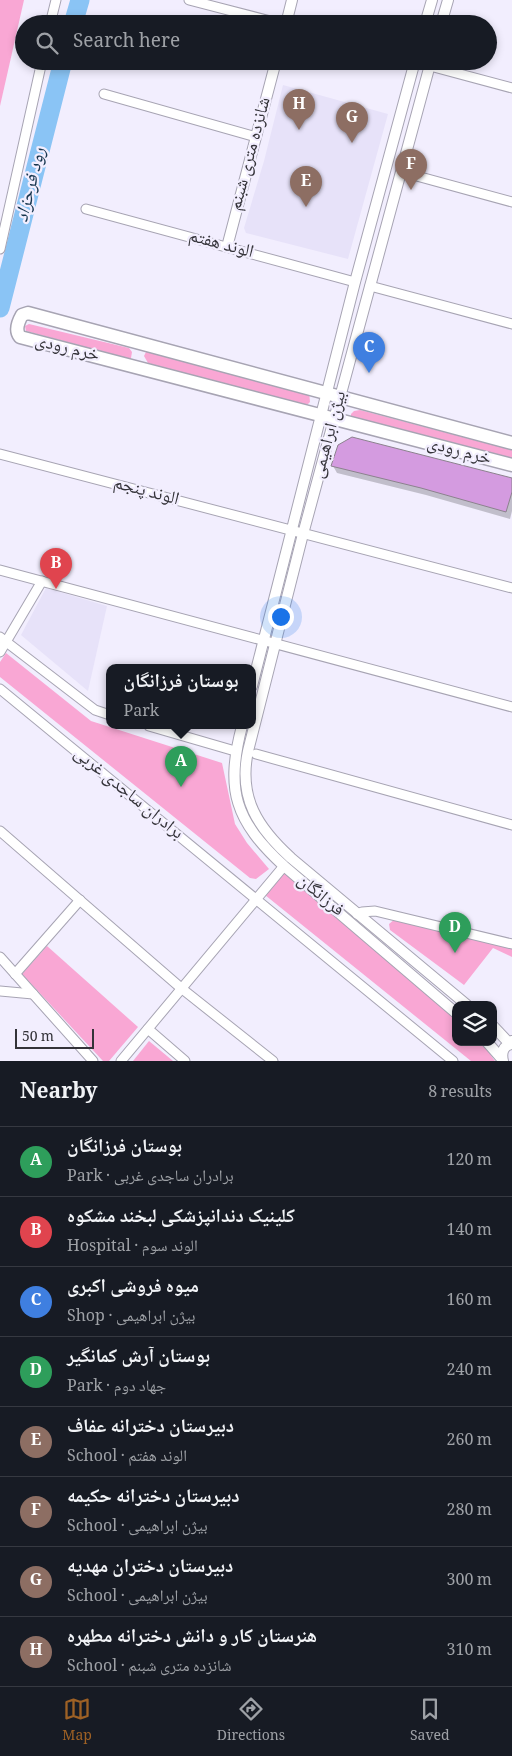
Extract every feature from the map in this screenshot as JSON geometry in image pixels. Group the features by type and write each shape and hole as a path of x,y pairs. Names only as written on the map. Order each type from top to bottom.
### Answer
{"main road":[{"name":"خرم رودی","path":"512,443 28,313 22,315 18,324 18,334 20,337 512,465"},
{"path":"134,367 140,344"}],"street":[{"path":"52,15 56,0"},
{"path":"188,0 248,15"},
{"path":"287,15 292,0"},
{"path":"428,15 432,0"},
{"path":"444,15 448,0"},
{"path":"0,250 40,70"},
{"name":"شانزده متری شبنم","path":"227,247 274,70"},
{"name":"بیژن ابراهیمی","path":"256,671 320,416 413,70"},
{"name":"بیژن ابراهیمی","path":"256,726 274,644 428,70"},
{"path":"450,70 512,88"},
{"path":"104,94 256,137"},
{"path":"388,167 512,202"},
{"name":"الوند هفتم","path":"86,209 356,282"},
{"path":"356,282 512,324"},
{"name":"الوند پنجم","path":"0,454 512,588"},
{"path":"0,570 512,707"},
{"path":"0,652 3,640 42,581"},
{"path":"3,640 95,710 106,713"},
{"name":"برادران ساجدی غربی","path":"0,689 454,1061"},
{"path":"159,729 512,825"},
{"path":"235,751 241,729"},
{"name":"بیژن ابراهیمی","path":"250,753 255,729"},
{"name":"فرزانگان","path":"235,751 234,776 236,792 247,824 259,841 354,918 462,1001"},
{"name":"فرزانگان","path":"250,753 245,777 250,804 266,832 287,862"},
{"path":"0,831 181,988 272,1061"},
{"path":"121,1061 287,862"},
{"path":"15,974 80,900"},
{"path":"354,918 362,912 375,911 512,944"},
{"name":"فرزانگان","path":"354,918 452,1009"},
{"path":"0,957 92,1061"},
{"path":"0,991 33,994"},
{"path":"148,1029 185,1061"},
{"path":"497,1030 511,1043 503,1048 503,1060"},
{"path":"491,1046 503,1060"}],"shaded area":[{"path":"0,0 24,0 21,15 15,15 15,40 0,106"},
{"path":"283,85 388,114 348,259 246,233 244,228 264,161"},
{"path":"29,324 129,348 132,352 131,358 26,331 25,326"},
{"path":"150,350 309,392 310,402 300,407 148,363 144,356"},
{"path":"360,410 512,450 512,459 351,417 354,411"},
{"path":"46,588 107,606 88,691 21,635"},
{"path":"6,653 91,721 106,726 106,729 116,729 222,763 235,824 247,843 269,869 256,879 250,878 0,677 0,662"},
{"path":"284,872 452,1010 452,1046 265,895"},
{"path":"395,919 512,949 512,957 493,948 464,985 390,930 389,924"},
{"path":"47,946 138,1027 109,1061 103,1061 22,974"},
{"path":"149,1041 173,1061 133,1061"},
{"path":"452,1046 484,1046 495,1061 471,1061"}],"building":[{"path":"352,437 512,478 512,492 506,512 421,488 331,466 338,445"}],"waterway":[{"name":"رود فرحزاد","path":"76,15 80,0"},
{"name":"رود فرحزاد","path":"0,308 61,70"}],"place":[{"name":"هنرستان کار و دانش دخترانه مطهره","path":"299,130"},
{"name":"دبیرستان دختران مهدیه","path":"352,143"},
{"name":"دبیرستان دخترانه حکیمه","path":"411,190"},
{"name":"دبیرستان دخترانه عفاف","path":"306,207"},
{"name":"میوه فروشی اکبری","path":"369,373"},
{"name":"کلینیک دندانپزشکی لبخند مشکوه","path":"56,589"},
{"name":"بوستان فرزانگان","path":"181,787"},
{"name":"بوستان آرش کمانگیر","path":"455,953"}]}
